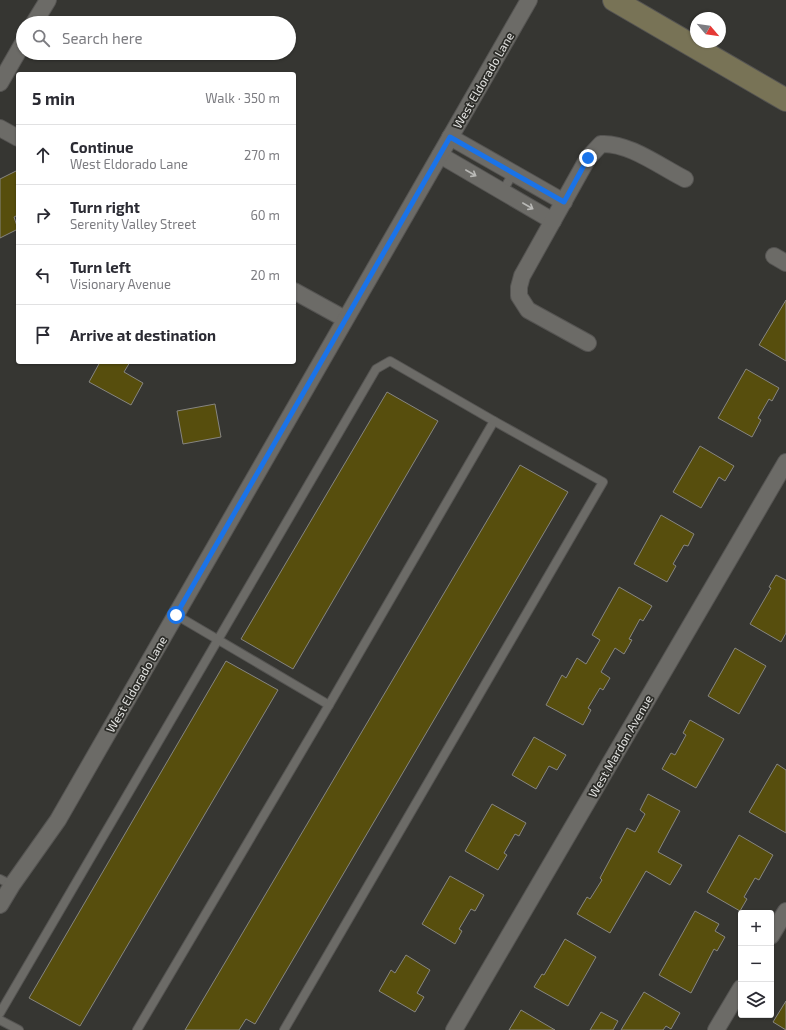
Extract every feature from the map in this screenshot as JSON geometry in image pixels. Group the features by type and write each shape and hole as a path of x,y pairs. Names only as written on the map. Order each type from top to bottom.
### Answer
{"main road":[{"path":"614,0 786,100"}],"street":[{"path":"38,16 48,0"},
{"name":"West Eldorado Lane","path":"0,905 6,882 58,820 529,0"},
{"path":"0,83 16,55"},
{"path":"0,128 16,137"},
{"path":"450,137 564,202"},
{"path":"588,343 528,310 519,296 518,287 522,276 588,158 601,144 612,143 624,147 685,179"},
{"path":"440,155 553,221"},
{"path":"296,292 345,319"},
{"name":"West Mardon Avenue","path":"454,1030 786,462"},
{"path":"774,931 786,911"},
{"path":"716,1030 738,993"}],"lane":[{"path":"503,192 513,173"},
{"path":"0,1013 376,369 390,361 603,482 284,1030"},
{"path":"137,1030 329,705 494,421"},
{"path":"176,615 329,705"},
{"path":"0,1020 19,1030"}],"building":[{"path":"16,171 16,216 14,217 16,230 0,238 0,179"},
{"path":"786,300 786,361 759,345"},
{"path":"99,364 129,364 124,372 143,383 131,405 89,382"},
{"path":"746,369 779,388 772,401 769,399 758,418 761,420 752,437 718,418"},
{"path":"387,392 438,421 293,669 241,639"},
{"path":"215,404 221,437 183,444 177,411"},
{"path":"700,446 734,466 725,481 719,477 701,508 673,492"},
{"path":"520,465 568,492 255,1024 246,1019 239,1030 185,1030"},
{"path":"661,515 694,534 688,546 684,545 673,564 676,566 667,582 634,564"},
{"path":"776,575 786,580 786,633 781,642 750,624 771,588 769,587"},
{"path":"619,587 652,606 643,621 640,619 629,639 632,640 624,654 615,648 601,672 610,678 603,690 600,688 588,708 591,710 583,725 546,705 562,675 566,678 577,658 586,664 600,640 592,635"},
{"path":"735,648 766,666 739,714 708,696"},
{"path":"226,661 278,690 80,1026 29,998"},
{"path":"690,720 724,739 696,788 662,769 671,753 675,755 686,735 683,733"},
{"path":"534,737 566,755 557,770 549,766 536,789 512,775"},
{"path":"777,764 786,770 786,833 749,812"},
{"path":"648,794 680,811 658,852 682,865 670,885 646,871 610,933 577,914 587,897 590,899 602,880 600,878 627,828 635,832 645,814 640,810"},
{"path":"492,804 526,823 519,836 515,834 504,853 507,855 498,870 465,851"},
{"path":"739,835 773,855 759,880 755,878 744,897 747,899 741,910 707,892"},
{"path":"450,876 484,895 475,911 471,909 459,929 462,931 455,944 422,924"},
{"path":"695,911 719,924 715,931 725,937 717,951 714,949 691,993 659,975"},
{"path":"565,939 596,957 568,1006 534,987 542,974 544,975"},
{"path":"406,955 430,970 417,993 424,997 415,1012 379,991 391,970 395,973"},
{"path":"644,992 680,1013 671,1029 666,1026 663,1030 621,1030"},
{"path":"786,1001 786,1030 773,1022"},
{"path":"521,1010 555,1030 509,1030"},
{"path":"601,1012 618,1021 613,1030 590,1030"}],"route":[{"path":"176,615 450,137 564,202 588,158"}]}
